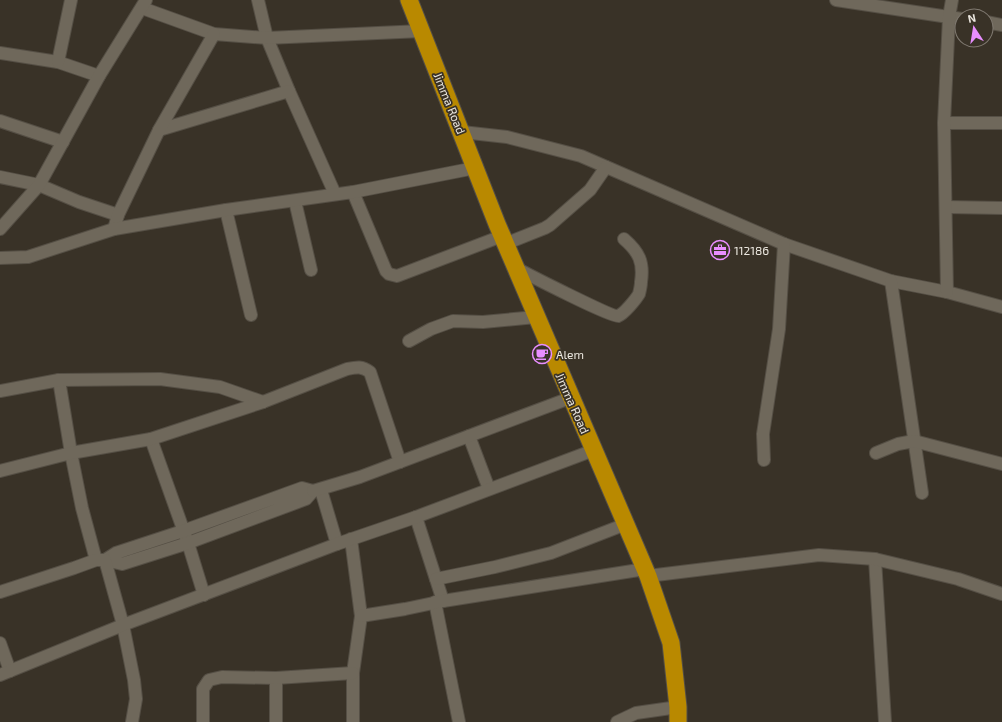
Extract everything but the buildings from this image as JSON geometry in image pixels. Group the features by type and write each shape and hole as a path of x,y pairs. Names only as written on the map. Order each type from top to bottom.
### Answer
{"highway":[{"name":"Jimma Road","path":"409,0 462,132 503,240 646,573 671,643 678,714"}],"street":[{"path":"58,62 70,0"},
{"path":"258,0 267,38 335,194"},
{"path":"836,0 954,18"},
{"path":"947,292 944,123 949,17 952,0"},
{"path":"0,229 39,185 99,76 144,4 214,34 267,38 422,31"},
{"path":"114,229 118,215 159,130 214,34"},
{"path":"0,53 58,62 99,76"},
{"path":"159,130 289,91"},
{"path":"0,121 63,142"},
{"path":"944,123 1002,124"},
{"path":"462,132 507,137 581,156 784,244 891,281 947,292 1002,307"},
{"path":"353,192 386,270 393,276 397,276 503,240 545,228 590,190 606,167"},
{"path":"0,258 28,256 114,229 226,210 353,192 475,168"},
{"path":"0,177 39,185 79,202 118,215"},
{"path":"295,201 311,270"},
{"path":"946,207 1002,208"},
{"path":"226,210 251,316"},
{"path":"516,268 596,308 616,316 620,315 634,302 639,293 642,270 639,255 624,239"},
{"path":"764,460 763,434 779,329 784,244"},
{"path":"891,281 922,492"},
{"path":"409,341 431,329 453,321 483,322 536,317"},
{"path":"0,471 70,454 151,439 263,402 348,369 359,367 370,372 400,462"},
{"path":"0,391 59,380 160,379 220,387 263,402"},
{"path":"59,380 70,454 82,508 123,625 134,680 136,699 129,720"},
{"path":"101,560 122,564 188,543 306,499 317,491 360,477 570,398"},
{"path":"468,436 489,489"},
{"path":"151,439 188,543 204,595"},
{"path":"876,453 898,444 914,441 1002,464"},
{"path":"0,643 5,673 123,625 337,544 416,517 594,450"},
{"path":"0,592 101,560 116,553 183,531 302,488 317,491"},
{"path":"317,491 337,544"},
{"path":"416,517 436,579 459,722"},
{"path":"436,579 495,567 551,553 626,524"},
{"path":"351,539 361,616 353,673 353,722"},
{"path":"361,616 439,602 646,573 819,555 875,559 958,579 1002,594"},
{"path":"875,559 885,722"},
{"path":"203,722 203,689 209,680 222,677 276,678 353,673"},
{"path":"276,678 276,722"},
{"path":"617,722 636,713 678,714"}],"place":[{"name":"112186","path":"720,250"},
{"name":"Alem","path":"542,354"}]}
